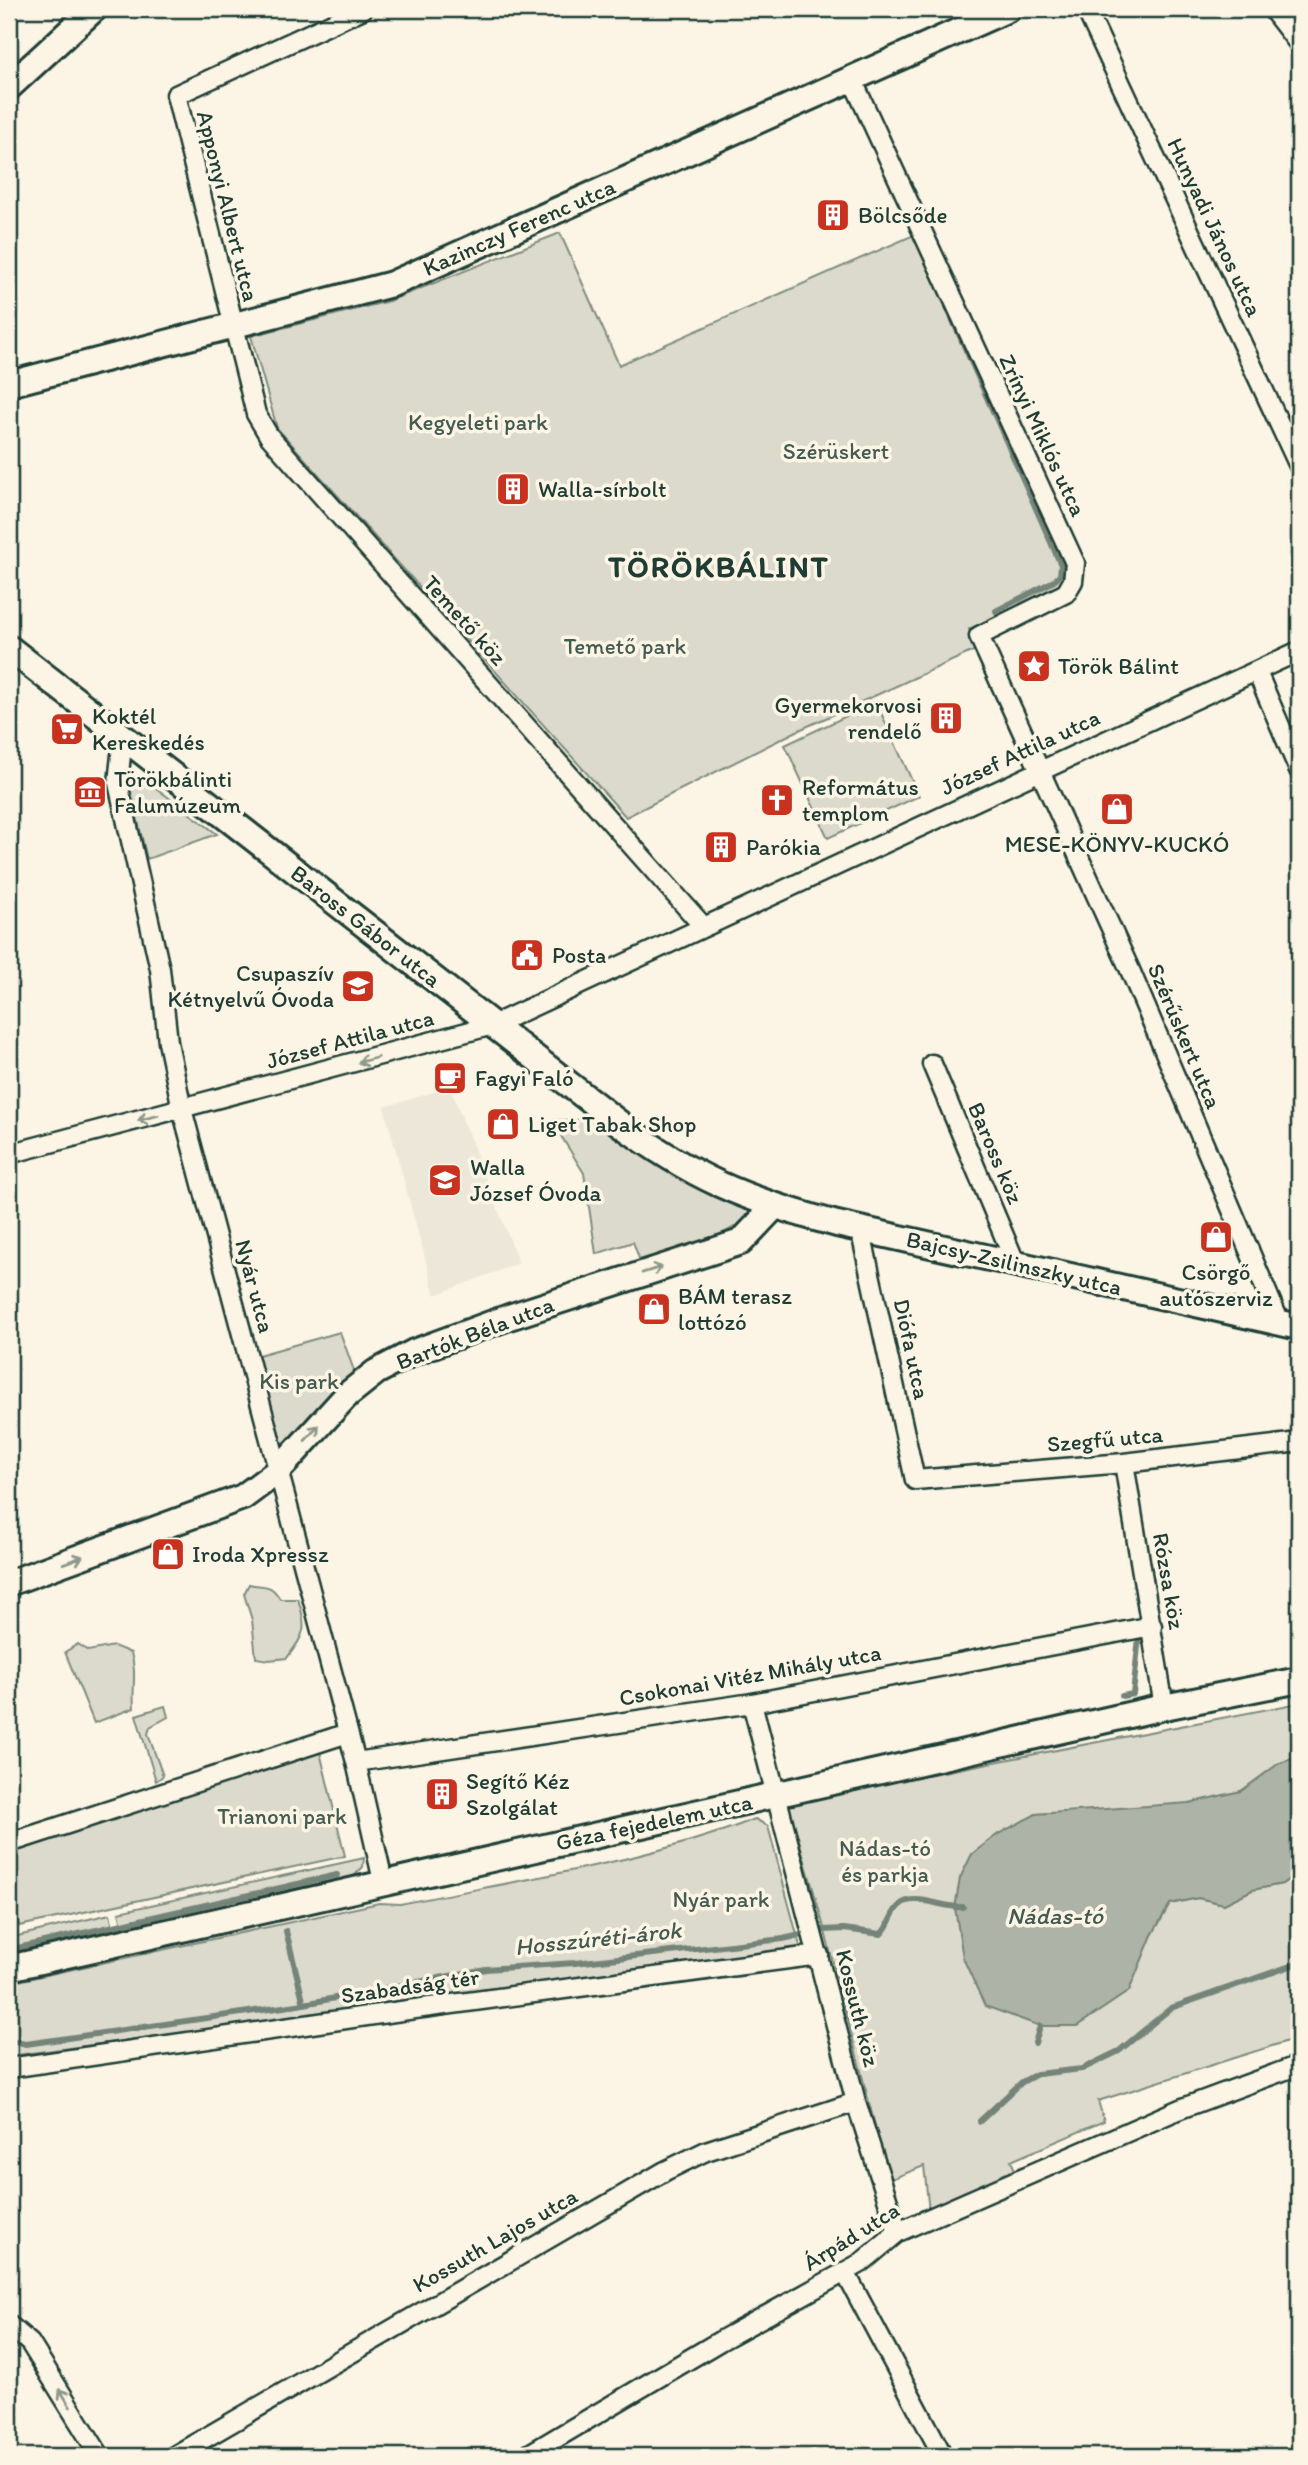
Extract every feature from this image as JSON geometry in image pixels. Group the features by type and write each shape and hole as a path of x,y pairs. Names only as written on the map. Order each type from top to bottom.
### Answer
{"main road":[{"path":"9,88 94,9"},
{"name":"Kazinczy Ferenc utca","path":"9,384 392,284 1008,9"},
{"name":"Baross Gábor utca","path":"9,648 657,1151 731,1192"},
{"name":"Bajcsy-Zsilinszky utca","path":"731,1192 774,1208 1290,1325"},
{"name":"Bartók Béla utca","path":"9,1583 222,1506 262,1486 348,1395 376,1372 406,1356 509,1317 741,1242 774,1208"},
{"name":"Géza fejedelem utca","path":"9,1968 383,1881 1164,1707 1299,1680"}],"street":[{"name":"Apponyi Albert utca","path":"232,324 176,95 363,9"},
{"name":"Hunyadi János utca","path":"1086,9 1299,466"},
{"path":"1272,9 1299,44"},
{"name":"Zrínyi Miklós utca","path":"852,79 1075,562 1073,581 1066,593 979,636 1040,769"},
{"name":"Temető köz","path":"232,324 256,414 269,436 703,926"},
{"name":"József Attila utca","path":"9,1154 493,1025 1299,651"},
{"path":"1257,672 1299,770"},
{"name":"Nyár utca","path":"129,742 121,755 118,783 160,969 168,1042 183,1109 356,1762 383,1881"},
{"name":"Szérűskert utca","path":"1040,769 1290,1325"},
{"name":"Baross köz","path":"932,1064 1015,1262"},
{"name":"Diófa utca","path":"860,1228 915,1480"},
{"name":"Szegfű utca","path":"915,1480 1124,1463 1299,1442"},
{"name":"Rózsa köz","path":"1124,1463 1164,1707"},
{"name":"Csokonai Vitéz Mihály utca","path":"356,1762 752,1703 1152,1626"},
{"name":"Kossuth köz","path":"752,1703 856,2102 898,2232"},
{"path":"9,1843 348,1733"},
{"name":"Szabadság tér","path":"9,2068 818,1952"},
{"name":"Árpád utca","path":"526,2456 720,2341 862,2263 898,2232 1180,2109 1299,2065"},
{"name":"Kossuth Lajos utca","path":"174,2456 665,2171 706,2151 856,2102"},
{"path":"845,2273 943,2456"},
{"path":"9,2325 30,2343 100,2456"}],"shaded area":[{"name":"Walla József Óvoda","path":"450,1087 519,1263 435,1295 384,1107"}],"green space":[{"path":"560,233 619,365 916,234 1067,562 1065,578 1056,589 969,629 978,649 797,731 626,817 277,428 251,336 389,301"},
{"path":"876,702 919,796 828,838 785,745"},
{"path":"131,776 152,785 217,834 147,859 134,805 129,806 127,784"},
{"path":"551,1120 615,1120 774,1207 743,1220 664,1266 644,1272 633,1242 596,1254 584,1173"},
{"name":"Kis park","path":"340,1332 356,1376 289,1444 279,1441 255,1356"},
{"path":"249,1584 270,1588 280,1599 298,1599 303,1631 287,1658 256,1658 252,1620 244,1594"},
{"path":"78,1644 88,1651 114,1646 131,1653 134,1667 134,1708 94,1723 65,1652"},
{"name":"Nádas-tó és parkja","path":"1299,1703 1299,1756 1239,1792 1218,1799 1167,1807 1036,1814 1152,1935 1170,1904 1198,1898 1224,1904 1252,1890 1282,1884 1299,1872 1299,2050 1294,2039 1098,2101 1104,2121 1011,2161 1016,2172 929,2211 924,2166 889,2180 822,1920 788,1802"},
{"path":"165,1706 168,1717 150,1727 148,1734 163,1776 156,1781 136,1715"},
{"name":"Trianoni park","path":"319,1748 345,1856 19,1926 9,1880 9,1854"},
{"name":"Nyár park","path":"755,1819 768,1826 800,1946 797,1951 9,2056 9,1983 379,1903 400,1904 580,1869 669,1847"},
{"path":"364,1858 363,1867 352,1878 123,1929 119,1912"},
{"path":"110,1914 114,1931 9,1956 9,1938"}],"water":[{"name":"Nádas-tó","path":"1299,1756 1299,1872 1282,1884 1252,1890 1224,1904 1198,1898 1170,1904 1152,1935 1129,1991 1077,2026 1040,2026 985,2006 963,1958 955,1908 960,1878 972,1854 998,1834 1036,1814 1189,1803 1241,1791 1278,1764"}],"waterway":[{"path":"947,307 1061,565 1060,575 1054,581 996,611"},
{"path":"1122,1696 1133,1694 1139,1637"},
{"path":"9,1950 337,1875"},
{"name":"Hosszúréti-árok","path":"9,2041 26,2044 304,2004 486,1969 575,1963 783,1939 823,1930 844,1929 881,1934 897,1908 906,1901 921,1900 963,1907"},
{"path":"286,1931 304,2004"},
{"path":"980,2121 1022,2082 1037,2074 1082,2069 1119,2051 1171,2008 1299,1963"},
{"path":"1035,2043 1040,2026"}],"place":[{"name":"Bölcsőde","path":"833,215"},
{"name":"Walla-sírbolt","path":"513,489"},
{"name":"Török Bálint","path":"1034,666"},
{"name":"Gyermekorvosi rendelő","path":"946,718"},
{"name":"Koktél Kereskedés","path":"67,729"},
{"name":"Törökbálinti Falumúzeum","path":"90,792"},
{"name":"Református templom","path":"777,800"},
{"name":"MESE-KÖNYV-KUCKÓ","path":"1117,809"},
{"name":"Parókia","path":"721,847"},
{"name":"Posta","path":"527,955"},
{"name":"Csupaszív Kétnyelvű Óvoda","path":"358,986"},
{"name":"Fagyi Faló","path":"450,1078"},
{"name":"Liget Tabak Shop","path":"503,1124"},
{"name":"Walla József Óvoda","path":"445,1180"},
{"name":"Csörgő autószerviz","path":"1216,1237"},
{"name":"BÁM terasz lottózó","path":"654,1309"},
{"name":"Iroda Xpressz","path":"168,1554"},
{"name":"Segítő Kéz Szolgálat","path":"442,1794"}],"district":[{"name":"TÖRÖKBÁLINT","path":"719,566"}],"park label":[{"name":"Kegyeleti park","path":"478,422"},
{"name":"Szérüskert","path":"836,451"},
{"name":"Temető park","path":"625,646"}]}
